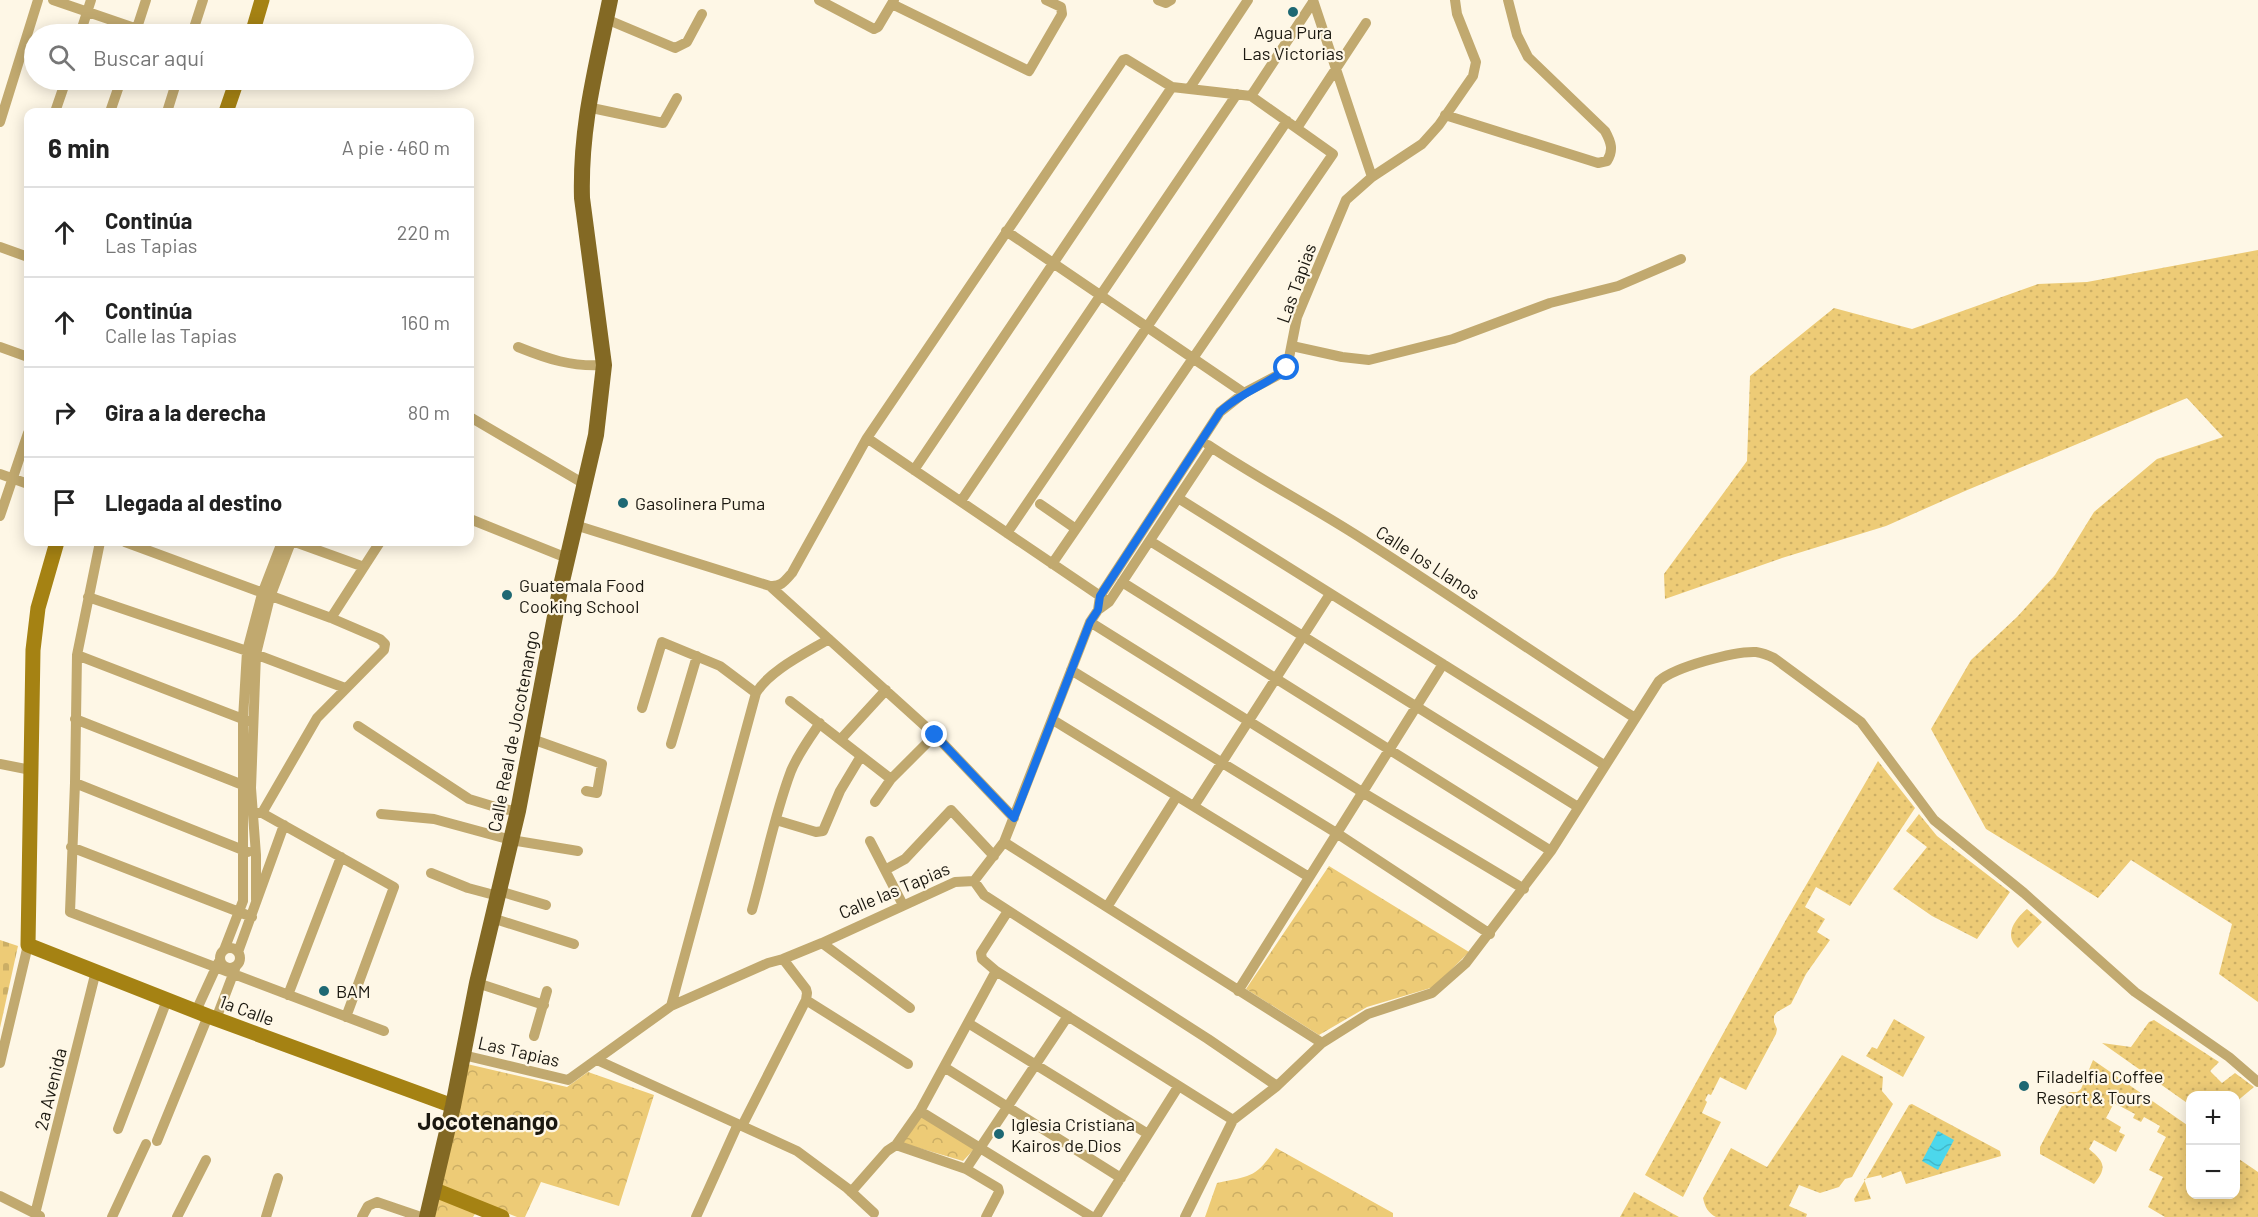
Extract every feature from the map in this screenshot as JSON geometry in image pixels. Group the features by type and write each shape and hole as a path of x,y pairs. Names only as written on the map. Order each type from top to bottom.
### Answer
{"main road":[{"name":"Calle Real de Jocotenango","path":"427,1217 453,1107 477,983 518,811 567,558 597,435 604,365 582,198 582,174 587,107 610,0"}],"street":[{"path":"31,24 38,0"},
{"path":"53,0 116,24"},
{"path":"83,24 91,0"},
{"path":"138,24 146,0"},
{"path":"195,24 203,0"},
{"path":"255,24 262,0"},
{"path":"819,0 874,29 878,27 893,2 1029,71 1062,14 1061,7 1046,0"},
{"path":"1158,0 1166,3 1171,0"},
{"path":"1190,89 1248,0"},
{"name":"Las Tapias","path":"1098,610 1200,440 1220,412 1245,393 1287,368 1301,306 1346,200 1372,177 1422,144 1476,70 1476,62 1455,0"},
{"path":"1445,115 1598,164 1607,161 1611,154 1611,142 1605,131 1528,57 1517,35 1508,0"},
{"path":"1313,1 1372,177"},
{"path":"1251,96 1313,1"},
{"path":"606,19 675,48 687,42 702,14"},
{"path":"1297,128 1366,23"},
{"path":"0,122 24,45"},
{"path":"575,525 770,586 776,587 784,583 792,573 867,438 1123,60 1130,60 1172,87 1251,96 1332,152 1333,155 1052,564"},
{"path":"914,470 1172,87"},
{"path":"57,108 63,90"},
{"path":"111,108 118,90"},
{"path":"168,108 174,90"},
{"path":"227,108 234,90"},
{"path":"961,501 1237,94"},
{"path":"587,107 662,123 677,98"},
{"path":"1007,533 1287,121"},
{"path":"1006,231 1245,393"},
{"path":"0,247 24,256"},
{"path":"1292,346 1342,357 1369,360 1453,339 1550,303 1618,286 1681,259"},
{"path":"0,347 24,356"},
{"path":"518,347 579,366 604,365"},
{"path":"474,419 586,485"},
{"path":"867,438 1104,599"},
{"name":"Calle los Llanos","path":"1200,440 1362,539 1483,617 1541,659 1635,718"},
{"path":"0,516 24,445"},
{"name":"Las Tapias","path":"1104,599 1122,582 1212,448"},
{"path":"0,474 24,483"},
{"path":"1178,498 1604,765"},
{"path":"1041,504 1076,529"},
{"path":"474,521 567,558"},
{"path":"1150,541 1578,807"},
{"path":"0,1064 28,945 33,650 38,608 56,546"},
{"path":"99,546 77,655 75,783 71,847 70,910 72,914 220,959 235,970 288,995 384,1031"},
{"path":"135,546 331,618 380,639 385,644 384,650 316,718 258,813"},
{"path":"157,1141 206,1016 220,959 243,901 242,850 252,652 281,546"},
{"path":"266,595 291,546"},
{"path":"304,546 364,567"},
{"path":"331,618 377,546"},
{"path":"1122,582 1551,850"},
{"path":"770,586 935,735 1014,818"},
{"path":"1194,806 1330,594"},
{"path":"88,597 252,652 345,688"},
{"name":"Calle las Tapias","path":"568,1080 671,1006 768,963 822,943 955,882 974,881 1004,842 1090,622 1098,610"},
{"path":"1090,622 1362,792 1524,889"},
{"path":"671,1006 756,693 761,684 771,675 829,639"},
{"path":"642,708 662,642 720,666 756,693"},
{"path":"1185,1217 1233,1120 1277,1086 1322,1043 1368,1014 1432,993 1466,963 1524,889 1551,850 1659,681 1672,671 1746,653 1764,653 1774,658 1862,722 1934,820 2024,893 2135,992 2229,1057 2258,1082"},
{"path":"77,655 248,721"},
{"path":"671,744 697,656"},
{"path":"1238,991 1443,664"},
{"path":"1071,670 1338,834 1490,934"},
{"path":"841,739 886,690"},
{"path":"790,701 891,779"},
{"path":"75,720 247,786 258,813 256,900"},
{"path":"1053,720 1309,877"},
{"path":"752,910 792,770 803,748 820,723"},
{"path":"358,726 469,799 502,809 518,811"},
{"path":"875,802 891,779 935,735"},
{"path":"532,739 602,764 597,793 586,791"},
{"path":"776,820 816,832 823,831 840,791 861,756"},
{"path":"0,764 31,770"},
{"path":"75,783 256,855"},
{"path":"1107,907 1177,796"},
{"path":"885,870 905,859 951,810 994,856"},
{"path":"258,813 284,825 394,887 346,1017"},
{"path":"381,814 434,819 511,840 578,851"},
{"path":"206,1016 240,961 238,952 284,825"},
{"path":"870,841 903,905"},
{"path":"1004,842 1322,1043"},
{"path":"71,847 252,917"},
{"path":"288,995 340,857"},
{"path":"431,873 468,888 546,905"},
{"path":"974,881 984,895 1277,1086"},
{"path":"1008,911 980,957 996,971 1233,1120"},
{"path":"492,918 574,944"},
{"path":"29,926 59,956"},
{"path":"822,943 910,1008"},
{"name":"1a Calle","path":"28,945 206,1016 453,1107"},
{"path":"220,959 233,949 238,952"},
{"path":"696,1217 740,1125 806,1000 806,989 783,959"},
{"name":"2a Avenida","path":"38,1215 96,971"},
{"path":"851,1192 887,1151 896,1145 920,1111 996,971"},
{"path":"477,983 544,1005"},
{"path":"534,1036 547,991"},
{"path":"118,1129 167,1000"},
{"path":"806,1000 908,1064"},
{"path":"966,1168 1068,1016"},
{"path":"968,1023 1148,1134"},
{"name":"Las Tapias","path":"463,1055 568,1080"},
{"path":"597,1060 797,1151 851,1192 874,1213"},
{"path":"944,1067 1121,1178"},
{"path":"920,1111 1094,1217 1178,1087"},
{"path":"112,1217 146,1144"},
{"path":"896,1145 966,1168 999,1189 991,1215"},
{"path":"177,1217 206,1160"},
{"path":"266,1217 278,1178"},
{"path":"435,1190 479,1213 502,1217"},
{"path":"0,1196 38,1215"},
{"path":"362,1217 368,1206 377,1202 421,1217"}],"green space":[{"path":"2258,250 2258,1002 2219,974 2232,924 2131,860 2098,898 1986,829 1931,729 1971,660 2017,617 2055,575 2094,512 2157,459 2223,437 2187,398 1886,526 1782,558 1665,599 1664,574 1747,461 1750,376 1834,308 1912,329 2038,284 2087,282"},
{"path":"1878,761 1915,808 1850,906 1816,887 1805,907 1825,919 1817,932 1830,940 1806,974 1791,1004 1774,1016 1776,1034 1746,1090 1720,1077 1711,1095 1708,1094 1702,1113 1721,1122 1683,1197 1645,1175 1787,918"},
{"path":"1919,814 1937,836 2010,892 1977,939 1932,916 1893,889 1927,847 1906,831"},
{"path":"1329,866 1469,952 1434,987 1367,1007 1319,1035 1246,989"},
{"path":"2027,909 2042,922 2018,948 2011,938 2012,927"},
{"path":"0,940 18,946 0,1028"},
{"path":"1894,1019 1925,1037 1903,1077 1866,1056 1872,1047 1877,1049"},
{"path":"2154,1020 2219,1062 2210,1071 2222,1083 2235,1073 2254,1087 2240,1099 2240,1091 2186,1091 2186,1102 2102,1043 2131,1047 2149,1022"},
{"path":"1842,1055 1883,1077 1882,1091 1893,1104 1852,1177 1845,1179 1839,1187 1820,1193 1799,1185 1789,1206 1807,1214 1806,1217 1716,1217 1711,1214 1703,1198 1731,1148 1767,1167"},
{"path":"2093,1060 2186,1124 2186,1199 2240,1199 2240,1160 2258,1172 2258,1217 2165,1217 2148,1207 2163,1177 2149,1170 2166,1137 2157,1132 2160,1126 2144,1117 2141,1122 2133,1118 2135,1114 2114,1103 2106,1118 2121,1127 2119,1132 2125,1135 2116,1152 2094,1140 2089,1149 2101,1162 2102,1169 2094,1184 2040,1154 2040,1147 2069,1092 2077,1092 2081,1089"},
{"path":"467,1064 567,1087 588,1072 654,1095 619,1206 541,1182 525,1217 517,1217 441,1188"},
{"path":"1912,1104 2000,1151 2001,1156 1906,1184 1901,1171 1882,1178 1881,1175 1866,1179 1909,1105"},
{"path":"922,1116 976,1147 963,1161 902,1143"},
{"path":"1276,1148 1393,1213 1393,1217 1205,1217 1217,1183 1252,1174 1263,1165"},
{"path":"1865,1181 1871,1199 1855,1202 1854,1199"},
{"path":"1634,1192 1679,1217 1620,1217"},
{"path":"437,1196 477,1211 473,1217 432,1217"}],"water":[{"path":"1938,1131 1954,1140 1938,1170 1922,1161"}],"place":[{"name":"Agua Pura Las Victorias","path":"1293,12"},
{"name":"Gasolinera Puma","path":"623,503"},
{"name":"Guatemala Food Cooking School","path":"507,595"},
{"name":"BAM","path":"324,991"},
{"name":"Filadelfia Coffee Resort & Tours","path":"2024,1086"},
{"name":"Iglesia Cristiana Kairos de Dios","path":"999,1134"}],"district":[{"name":"Jocotenango","path":"488,1120"}],"route":[{"path":"935,735 1014,818 1090,622 1098,610 1100,596 1220,412 1245,393 1287,368"}]}
